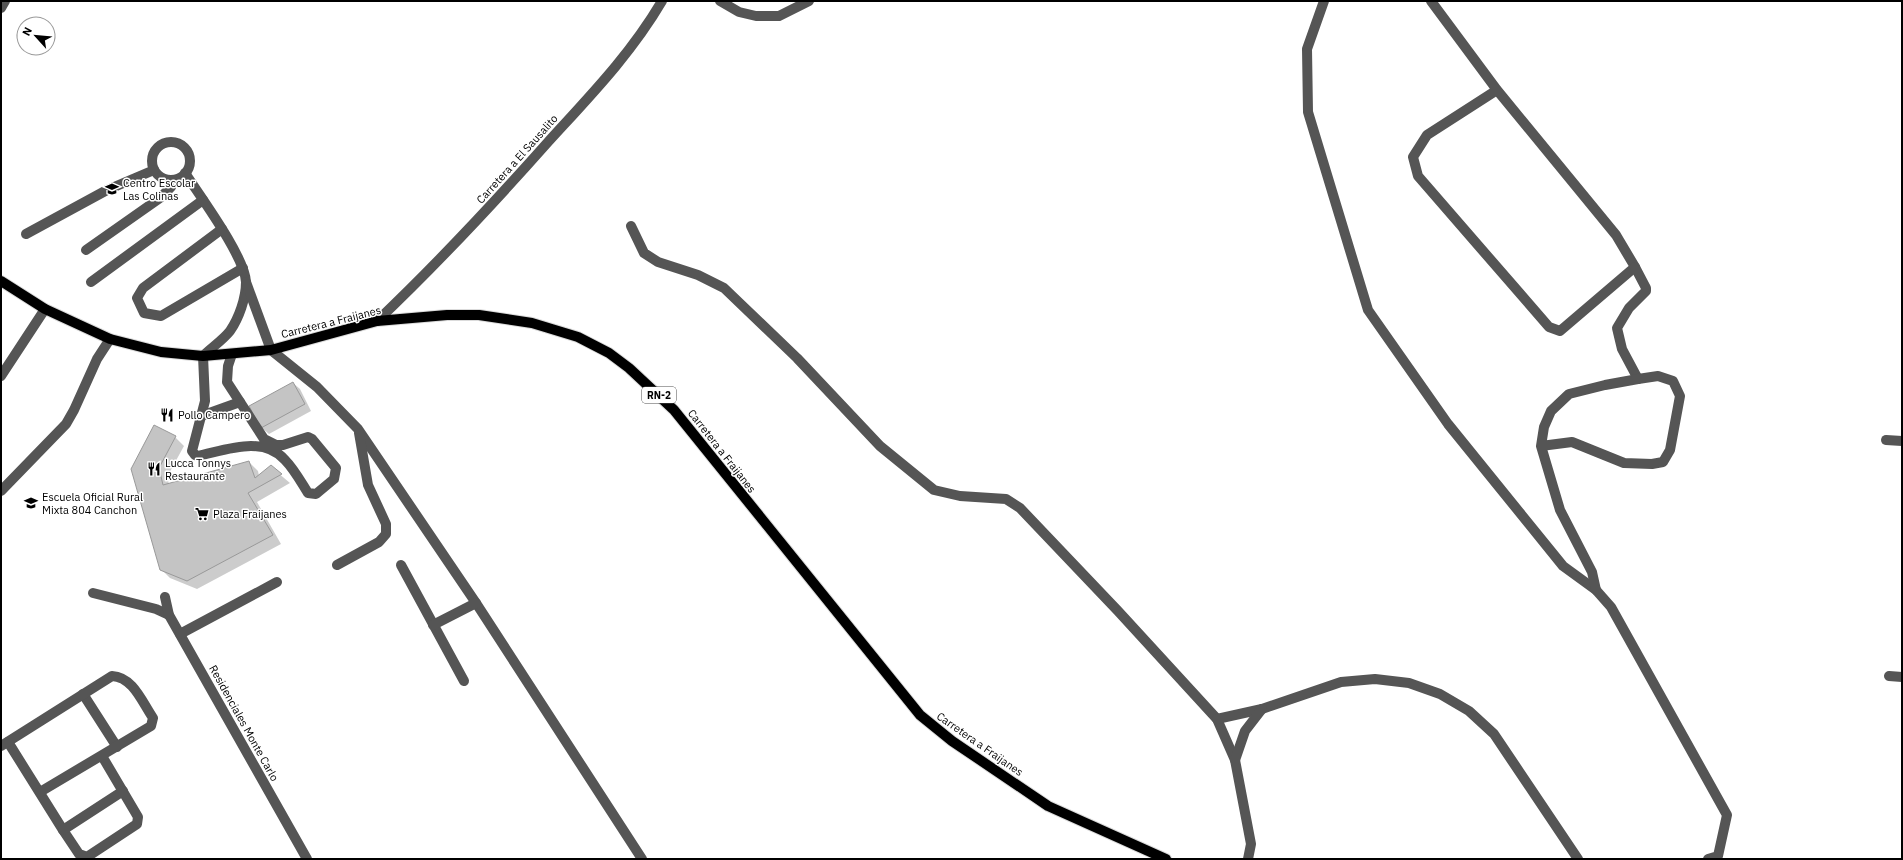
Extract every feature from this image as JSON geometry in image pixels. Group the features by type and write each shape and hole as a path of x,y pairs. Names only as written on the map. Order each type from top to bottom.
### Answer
{"main road":[{"name":"Carretera a Fraijanes","path":"1,281 45,309 110,339 160,352 203,356 271,350 377,321 447,315 479,315 532,322 578,337 609,353 634,373 674,410 920,715 952,741 1048,806 1166,859"}],"street":[{"path":"1,8 5,1"},
{"name":"Carretera a El Sausalito","path":"377,321 421,279 479,219 614,70 648,25 662,1"},
{"path":"720,1 739,12 756,16 779,16 809,1"},
{"path":"1324,1 1307,49 1308,112 1368,310 1448,424 1563,566 1596,590 1611,607 1727,815 1718,856 1708,859"},
{"path":"1431,1 1497,90 1616,235 1635,267 1646,288 1646,291 1629,308 1618,328 1622,349 1638,379"},
{"path":"1497,90 1427,135 1413,157 1418,176 1549,327 1560,331 1635,267"},
{"path":"169,142 183,146 189,159 189,167 185,173 179,178 172,180 158,176 152,163 156,149 162,144 169,142"},
{"path":"26,234 107,190 154,170"},
{"path":"185,173 222,229 243,268 246,282 271,350 317,387 358,429 476,603 642,859"},
{"path":"86,250 160,198 171,187 172,180"},
{"path":"91,282 203,200"},
{"path":"631,226 644,253 658,262 698,275 724,288 797,358 880,446 934,490 960,496 1006,499 1020,508 1118,611 1217,719 1235,760 1251,844 1248,859"},
{"path":"222,229 143,288 137,298 140,306 144,313 152,316 161,316 243,268"},
{"path":"232,354 228,366 227,382 264,439 276,445 283,445 305,437 312,439 336,468 334,479 316,494 308,493 286,460 278,453 259,446 238,447 195,456 192,450 205,402 203,356 229,332 240,310 246,282"},
{"path":"1,376 45,309"},
{"path":"1,491 66,424 97,359 110,339"},
{"path":"1542,446 1572,442 1624,463 1652,464 1663,462 1670,450 1680,396 1673,381 1658,376 1605,385 1569,394 1551,411 1544,427 1542,446 1560,510 1592,572 1596,590"},
{"path":"201,416 240,402"},
{"path":"337,566 379,542 386,534 386,524 368,485 358,429"},
{"path":"1886,440 1902,441"},
{"path":"401,565 464,681"},
{"path":"180,634 277,582"},
{"path":"93,592 141,604 169,615"},
{"name":"Residenciales Monte Carlo","path":"165,597 169,615 305,858"},
{"path":"433,625 476,603"},
{"path":"40,792 151,726 153,718 128,681 120,676 112,676 5,744 40,792 79,854 87,857 137,824 138,818 102,756"},
{"path":"1889,676 1902,676"},
{"path":"1217,719 1262,709 1342,682 1375,679 1409,683 1440,694 1470,711 1494,734 1578,859"},
{"path":"83,694 118,747"},
{"path":"1235,760 1245,731 1262,709"},
{"path":"63,830 123,791"}],"building":[{"path":"293,382 305,404 261,428 249,406"},
{"name":"Plaza Fraijanes","path":"154,425 176,436 159,468 163,485 249,461 255,478 271,465 282,474 248,493 273,535 187,581 160,570 131,469"}],"place":[{"name":"Centro Escolar Las Colinas","path":"112,189"},
{"name":"Pollo Campero","path":"167,415"},
{"name":"Lucca Tonnys Restaurante","path":"154,469"},
{"name":"Escuela Oficial Rural Mixta 804 Canchon","path":"31,503"},
{"name":"Plaza Fraijanes","path":"202,514"}]}
